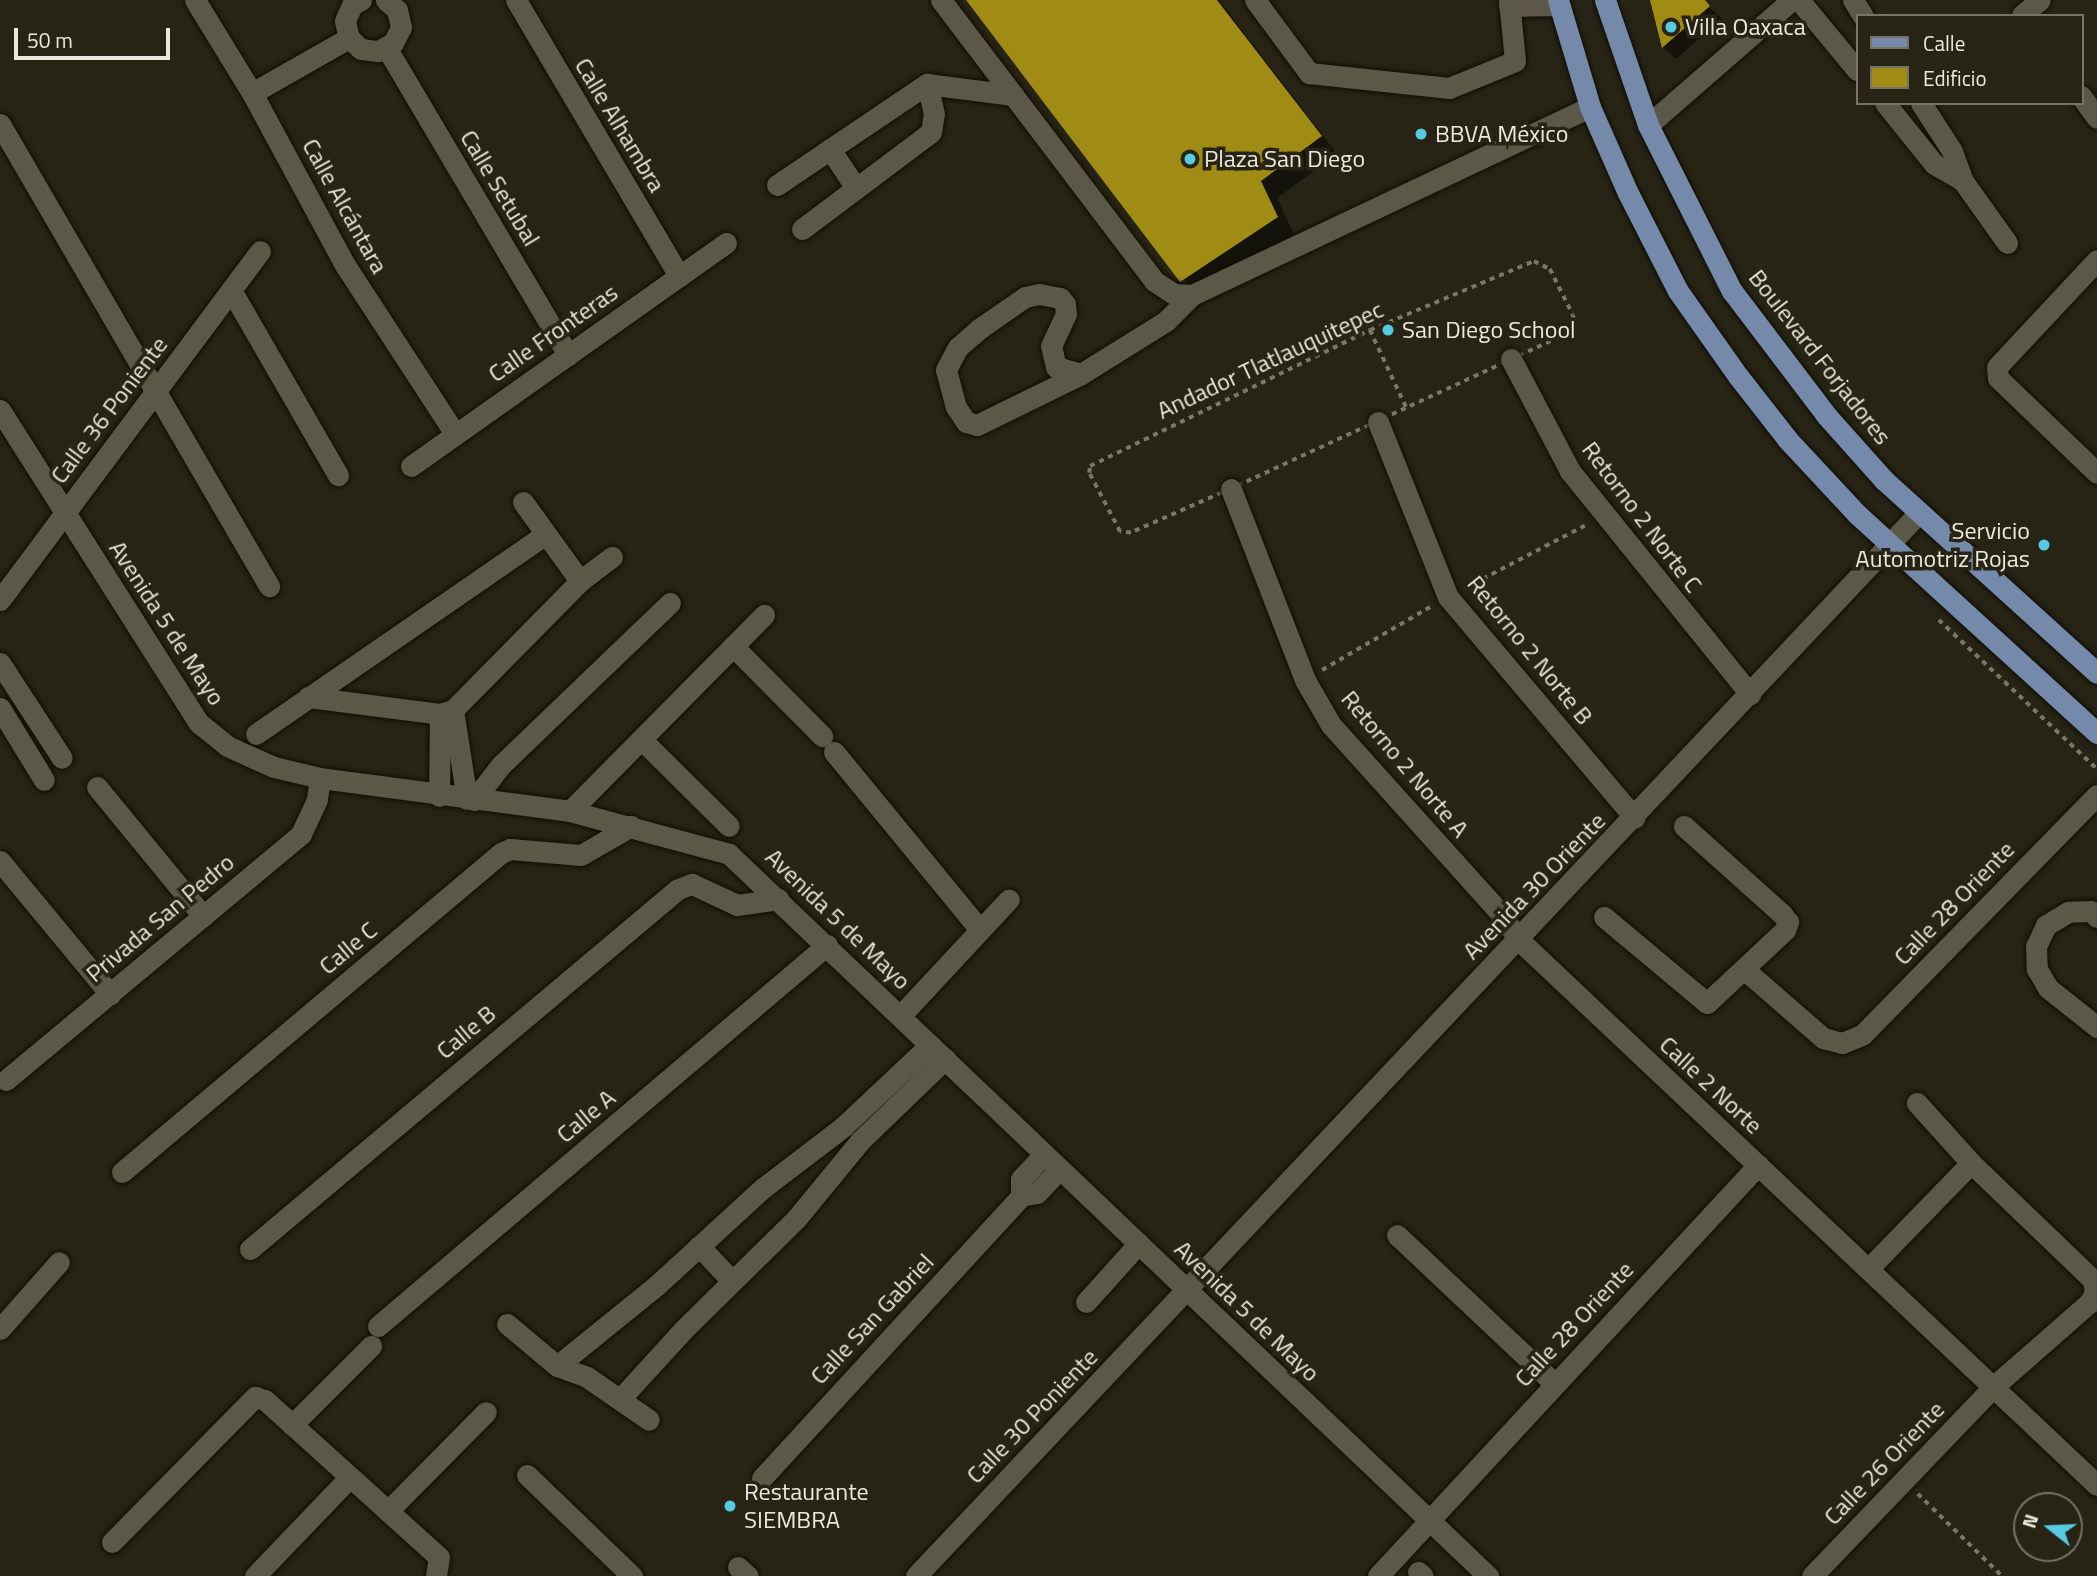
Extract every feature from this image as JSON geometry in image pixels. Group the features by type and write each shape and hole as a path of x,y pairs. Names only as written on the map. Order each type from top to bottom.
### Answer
{"main road":[{"name":"Boulevard Forjadores","path":"1605,0 1648,125 1732,291 1826,415 1918,513 2097,673"},
{"path":"1559,2 1590,107 1628,193 1685,302 1788,440 1892,545 2097,733"}],"street":[{"name":"Calle Alcántara","path":"195,0 252,93 345,265 455,434"},
{"name":"Calle Alhambra","path":"516,0 679,276"},
{"path":"941,0 1154,281 1174,293 1192,295"},
{"path":"1255,0 1309,73 1448,88 1515,61 1509,3 1559,2"},
{"path":"1648,125 1792,0"},
{"path":"1799,0 1856,69"},
{"path":"2023,14 2040,0"},
{"path":"357,1 345,21 349,38 361,50 378,51 386,47 401,27 399,3"},
{"path":"252,93 349,38"},
{"name":"Calle Setubal","path":"386,47 568,355"},
{"path":"777,185 927,84 1013,95"},
{"path":"802,229 931,132 934,114 927,84"},
{"path":"2083,99 2097,118"},
{"path":"1889,105 1934,164 1963,181"},
{"path":"1922,105 1952,151 1963,181 2007,243"},
{"path":"1081,374 1056,367 1051,346 1066,314 1065,304 1060,298 1039,294 1025,297 979,329 958,347 946,370 956,407 966,422 977,425 1081,374 1166,321 1192,295 1590,107"},
{"path":"0,124 270,586"},
{"path":"830,149 856,188"},
{"name":"Calle Fronteras","path":"411,466 726,243"},
{"name":"Calle 36 Poniente","path":"0,600 260,251"},
{"path":"2097,260 1997,367 1998,378 2097,473"},
{"path":"231,290 338,475"},
{"name":"Retorno 2 Norte C","path":"1511,359 1570,471 1751,694"},
{"name":"Avenida 5 de Mayo","path":"0,410 200,723 228,746 262,762 320,778 439,796 570,811 729,854 1139,1243 1186,1292 1431,1520 1482,1574"},
{"name":"Retorno 2 Norte B","path":"1378,422 1448,597 1635,818"},
{"name":"Retorno 2 Norte A","path":"1231,489 1305,680 1331,725 1502,915 1519,940"},
{"path":"523,502 580,581"},
{"name":"Avenida 30 Oriente","path":"1186,1292 1892,545 1918,513"},
{"path":"256,734 546,534"},
{"path":"439,796 447,712 580,581 612,556"},
{"path":"471,800 501,765 670,603"},
{"path":"570,811 764,615"},
{"path":"733,646 828,744 980,930"},
{"path":"0,663 62,758"},
{"path":"308,697 447,712"},
{"path":"0,708 44,780"},
{"path":"447,712 471,800"},
{"path":"642,740 729,826"},
{"name":"Privada San Pedro","path":"6,1080 301,834 317,800 320,778"},
{"path":"96,787 203,916"},
{"name":"Calle 28 Oriente","path":"1745,970 1823,1038 1842,1043 1861,1035 2097,795"},
{"name":"Calle C","path":"122,1172 501,853 510,849 581,855 631,826"},
{"path":"1604,918 1707,1003 1745,970 1788,922 1684,826"},
{"path":"0,860 110,994"},
{"name":"Calle B","path":"250,1249 678,889 692,884 737,905 779,899"},
{"path":"901,1015 1009,899"},
{"path":"2097,917 2091,911 2068,912 2046,925 2036,946 2037,969 2048,988 2097,1027"},
{"name":"Calle 2 Norte","path":"1519,940 2097,1485"},
{"name":"Calle A","path":"379,1326 827,945"},
{"path":"557,1366 763,1188 938,1052"},
{"path":"621,1398 732,1281 796,1219 938,1052"},
{"path":"1868,1269 1970,1163 1917,1102"},
{"name":"Calle San Gabriel","path":"1021,1196 1021,1179 1044,1154"},
{"name":"Calle 26 Oriente","path":"1812,1576 1993,1387 2090,1303 2094,1280 1970,1163"},
{"name":"Calle 28 Oriente","path":"1378,1576 1758,1165"},
{"name":"Calle San Gabriel","path":"762,1478 1021,1196 1037,1193 1059,1169"},
{"path":"1397,1235 1554,1383"},
{"path":"1086,1302 1139,1243"},
{"path":"699,1246 732,1281"},
{"path":"0,1329 59,1262"},
{"name":"Calle 30 Poniente","path":"916,1576 1186,1292"},
{"path":"507,1324 557,1366 621,1398 649,1420"},
{"path":"292,1425 371,1346"},
{"path":"112,1542 246,1401 255,1397 265,1400 439,1557 436,1576"},
{"path":"388,1511 486,1412"},
{"path":"527,1475 632,1576"},
{"path":"255,1576 350,1477"}],"path":[{"name":"Andador Tlatlauquitepec","path":"1231,489 1126,534 1120,532 1089,473 1090,466 1370,330 1534,261 1545,262 1575,324 1569,333 1511,359"},
{"path":"1370,330 1406,408"},
{"path":"1231,489 1511,359"},
{"path":"1904,1480 2002,1576"}],"building":[{"name":"Plaza San Diego","path":"966,0 1217,0 1322,136 1261,181 1278,217 1180,282"},
{"name":"Villa Oaxaca","path":"1650,0 1705,0 1710,6 1662,48"}],"place":[{"name":"Villa Oaxaca","path":"1671,27"},
{"name":"BBVA México","path":"1421,134"},
{"name":"Plaza San Diego","path":"1190,159"},
{"name":"San Diego School","path":"1388,330"},
{"name":"Servicio Automotriz Rojas","path":"2044,545"},
{"name":"Restaurante SIEMBRA","path":"730,1506"}]}
